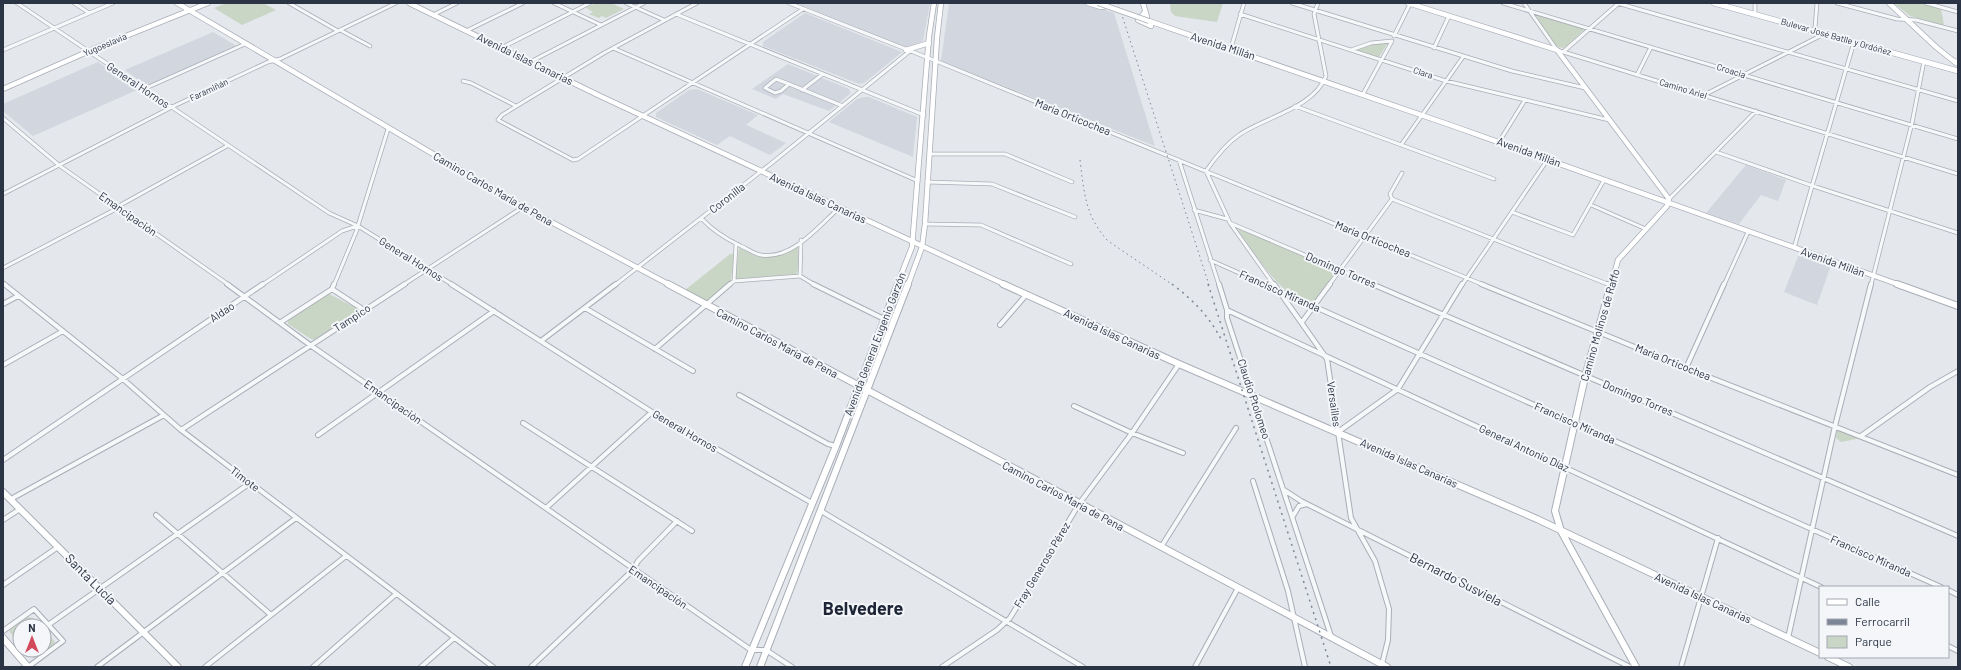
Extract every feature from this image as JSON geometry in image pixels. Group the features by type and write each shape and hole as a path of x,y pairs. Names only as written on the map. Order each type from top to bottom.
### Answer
{"main road":[{"name":"Bulevar José Batlle y Ordóñez","path":"1714,3 1924,62 1957,66"},
{"name":"Bulevar José Batlle y Ordóñez","path":"1724,3 1957,66"}],"street":[{"name":"General Hornos","path":"17,3 227,146 329,213 358,226 541,340 652,412 812,504"},
{"path":"74,3 90,13"},
{"path":"3,50 113,3"},
{"name":"Camino Carlos María de Pena","path":"177,3 388,129 523,207 636,269 1295,619 1332,636 1384,666"},
{"name":"Yugoeslavia","path":"3,90 89,51 208,3"},
{"path":"289,3 370,46"},
{"name":"Faramiñán","path":"3,194 171,108 396,3"},
{"name":"Avenida Islas Canarias","path":"409,3 642,116 913,243 1180,364 1562,531 1819,653"},
{"path":"433,15 457,3"},
{"path":"466,31 523,3"},
{"path":"554,3 601,25"},
{"path":"501,48 590,3"},
{"path":"626,3 664,20"},
{"path":"530,62 644,3"},
{"path":"697,3 613,48 502,114 498,120 543,145 576,160 803,9"},
{"name":"María Orticochea","path":"789,3 936,61 1686,368 1958,475"},
{"name":"Avenida General Eugenio Garzón","path":"745,667 836,446 913,243 929,43 934,3"},
{"name":"Avenida General Eugenio Garzón","path":"760,667 868,391 922,247 925,224 936,61 942,3"},
{"path":"1088,3 1106,7 1105,3"},
{"name":"Avenida Millán","path":"1098,3 1146,17 1229,48 1423,115 1604,180 1669,201 1748,232 1958,306"},
{"path":"1143,3 1146,17 1138,19 1142,23 1195,41 1237,50"},
{"path":"1229,48 1244,3"},
{"path":"1292,3 1394,36 1518,73 1585,88"},
{"path":"1206,171 1240,135 1310,98 1325,81 1326,76 1314,11 1318,3"},
{"path":"1363,94 1392,41 1409,3"},
{"name":"Camino Ariel","path":"1409,3 1958,174"},
{"name":"Croacia","path":"1504,3 1958,139"},
{"path":"1524,3 1556,50 1669,201 1756,112"},
{"path":"1563,52 1618,3 1958,101"},
{"path":"1755,3 1755,12"},
{"path":"1815,28 1817,3"},
{"path":"1837,3 1897,19 1921,21 1958,31"},
{"path":"1889,3 1957,66"},
{"path":"1926,3 1958,12"},
{"path":"676,14 924,115"},
{"name":"Clara","path":"1240,14 1446,81 1609,120"},
{"path":"1434,48 1449,16"},
{"path":"1704,95 1824,34"},
{"path":"1351,50 1371,43 1392,41"},
{"path":"1794,248 1854,42"},
{"path":"908,51 929,43"},
{"path":"144,89 245,44"},
{"path":"1637,75 1651,47"},
{"path":"613,48 918,181"},
{"name":"Coronilla","path":"541,340 585,308 761,172 863,90 908,51"},
{"path":"1940,51 1957,66"},
{"path":"1401,145 1463,57"},
{"path":"1788,638 1835,426 1912,125 1924,62"},
{"path":"802,90 823,74"},
{"path":"789,84 781,92 777,93 771,92 765,88 776,79 789,84 802,90 843,106"},
{"path":"463,81 471,83 516,106"},
{"path":"1499,142 1525,100"},
{"path":"1295,106 1494,179"},
{"name":"Emancipación","path":"3,118 58,165 281,322 310,346 379,392 633,570 751,650"},
{"path":"281,322 332,289 358,226 388,129"},
{"path":"3,268 118,207 227,146"},
{"path":"1716,152 1813,186 1958,233"},
{"path":"929,154 1005,154 1072,182"},
{"path":"1338,432 1398,389 1466,278 1548,159"},
{"name":"Claudio Ptolomeo","path":"1179,160 1196,218 1227,310 1227,318 1332,636"},
{"name":"Versailles","path":"1206,171 1227,219 1302,322 1324,354 1329,367 1351,518 1375,561 1389,610 1388,640 1384,666"},
{"path":"1392,199 1390,194 1402,173"},
{"path":"1512,212 1573,235 1604,180"},
{"path":"927,182 992,184 1075,217"},
{"path":"1302,322 1392,199"},
{"path":"1392,199 1610,285"},
{"name":"Camino Molinos de Raffo","path":"1636,667 1562,531 1556,518 1555,511 1597,332 1618,260 1669,201"},
{"path":"1591,205 1646,229"},
{"name":"Tampico","path":"181,430 523,207"},
{"path":"701,218 712,229 736,244 757,254 783,254 839,208"},
{"path":"1194,210 1227,219"},
{"path":"1196,218 1205,214"},
{"name":"Domingo Torres","path":"1230,223 1958,536"},
{"path":"925,224 981,225 1071,264"},
{"name":"Aldao","path":"3,460 342,231 347,228 358,226"},
{"path":"1686,368 1748,232"},
{"path":"800,276 801,240"},
{"path":"734,281 736,244"},
{"name":"Francisco Miranda","path":"1210,260 1575,422 1938,586"},
{"path":"655,349 734,281 800,276 805,280 884,319"},
{"name":"Timote","path":"3,283 123,379 181,430 494,667"},
{"path":"332,289 364,310"},
{"path":"1000,325 1027,294"},
{"path":"3,304 18,296"},
{"path":"585,308 693,371"},
{"name":"General Antonio Díaz","path":"1227,310 1819,586"},
{"path":"318,435 494,311"},
{"path":"3,365 63,331"},
{"name":"Fray Generoso Pérez","path":"942,667 1006,623 1079,504 1132,433 1180,364"},
{"path":"1861,436 1930,387 1958,371"},
{"path":"739,395 828,444 836,446"},
{"path":"1074,406 1132,433 1183,452"},
{"path":"546,508 652,412"},
{"path":"11,499 164,415"},
{"path":"523,423 692,531"},
{"path":"1161,547 1236,428"},
{"path":"1253,481 1295,619 1305,667"},
{"path":"52,622 250,483"},
{"name":"Bernardo Susviela","path":"1283,490 1356,529 1630,667"},
{"name":"Santa Lucía","path":"3,492 101,588 178,667"},
{"path":"1292,518 1295,510 1299,506 1307,504"},
{"path":"3,520 20,509"},
{"path":"821,511 1006,623 1083,667"},
{"path":"156,515 271,615"},
{"path":"97,667 296,518"},
{"path":"531,667 633,570 638,560 677,522"},
{"path":"1681,667 1718,538"},
{"path":"3,585 59,547"},
{"path":"205,667 346,556"},
{"path":"1195,667 1238,588"},
{"path":"1949,590 1958,595"},
{"path":"313,667 396,594"},
{"path":"21,618 34,609 42,618"},
{"path":"3,631 12,625"},
{"path":"52,629 63,641 52,649"},
{"path":"3,638 28,667 40,658"},
{"path":"421,667 454,638"},
{"path":"1949,646 1958,651"},
{"path":"751,650 766,650 792,667"},
{"path":"1830,658 1845,666"}],"shaded area":[{"path":"796,3 930,3 923,41 905,48"},
{"path":"949,3 1086,3 1114,13 1155,146 941,61"},
{"path":"805,13 902,52 864,83 859,84 763,46 763,42"},
{"path":"213,32 235,45 233,48 151,84 145,85 125,70"},
{"path":"98,62 137,90 33,136 3,111 3,104"},
{"path":"788,64 849,89 851,93 829,111 783,94 776,99 752,89"},
{"path":"697,89 758,115 746,125 786,143 770,155 730,136 717,145 656,117 656,113 689,90"},
{"path":"869,97 917,117 913,157 829,122 857,99"},
{"path":"1746,165 1786,180 1778,201 1761,195 1739,224 1706,213"},
{"path":"1799,254 1831,265 1817,305 1784,292"}],"green space":[{"path":"227,3 263,3 276,10 242,25 214,8"},
{"path":"596,3 611,3 624,9 606,18 602,16 599,18 589,14 593,12 586,8"},
{"path":"1170,3 1223,3 1217,22 1175,16 1171,12"},
{"path":"1894,3 1919,3 1941,9 1944,25 1910,16"},
{"path":"1535,14 1581,27 1584,30 1564,48 1556,47"},
{"path":"1386,42 1387,44 1379,57 1357,50 1366,45"},
{"path":"1239,228 1332,269 1335,274 1315,300 1305,301 1294,296 1273,278 1263,266 1241,235 1238,230"},
{"path":"798,246 799,269 796,274 735,278 739,248 753,255 770,257 786,252"},
{"path":"730,254 734,254 731,281 708,300 704,303 684,291"},
{"path":"329,294 358,309 357,314 315,340 288,324 291,317"},
{"path":"1839,430 1861,438 1841,442 1836,438 1837,431"},
{"path":"52,638 55,642 52,647"}],"railway":[{"path":"1118,3 1209,285"},
{"path":"1080,160 1087,203 1094,222 1100,232 1108,241 1173,285"},
{"path":"1172,284 1187,296 1200,310 1212,324 1222,341"},
{"path":"1208,284 1331,667"}],"district":[{"name":"Belvedere","path":"863,609"}]}
